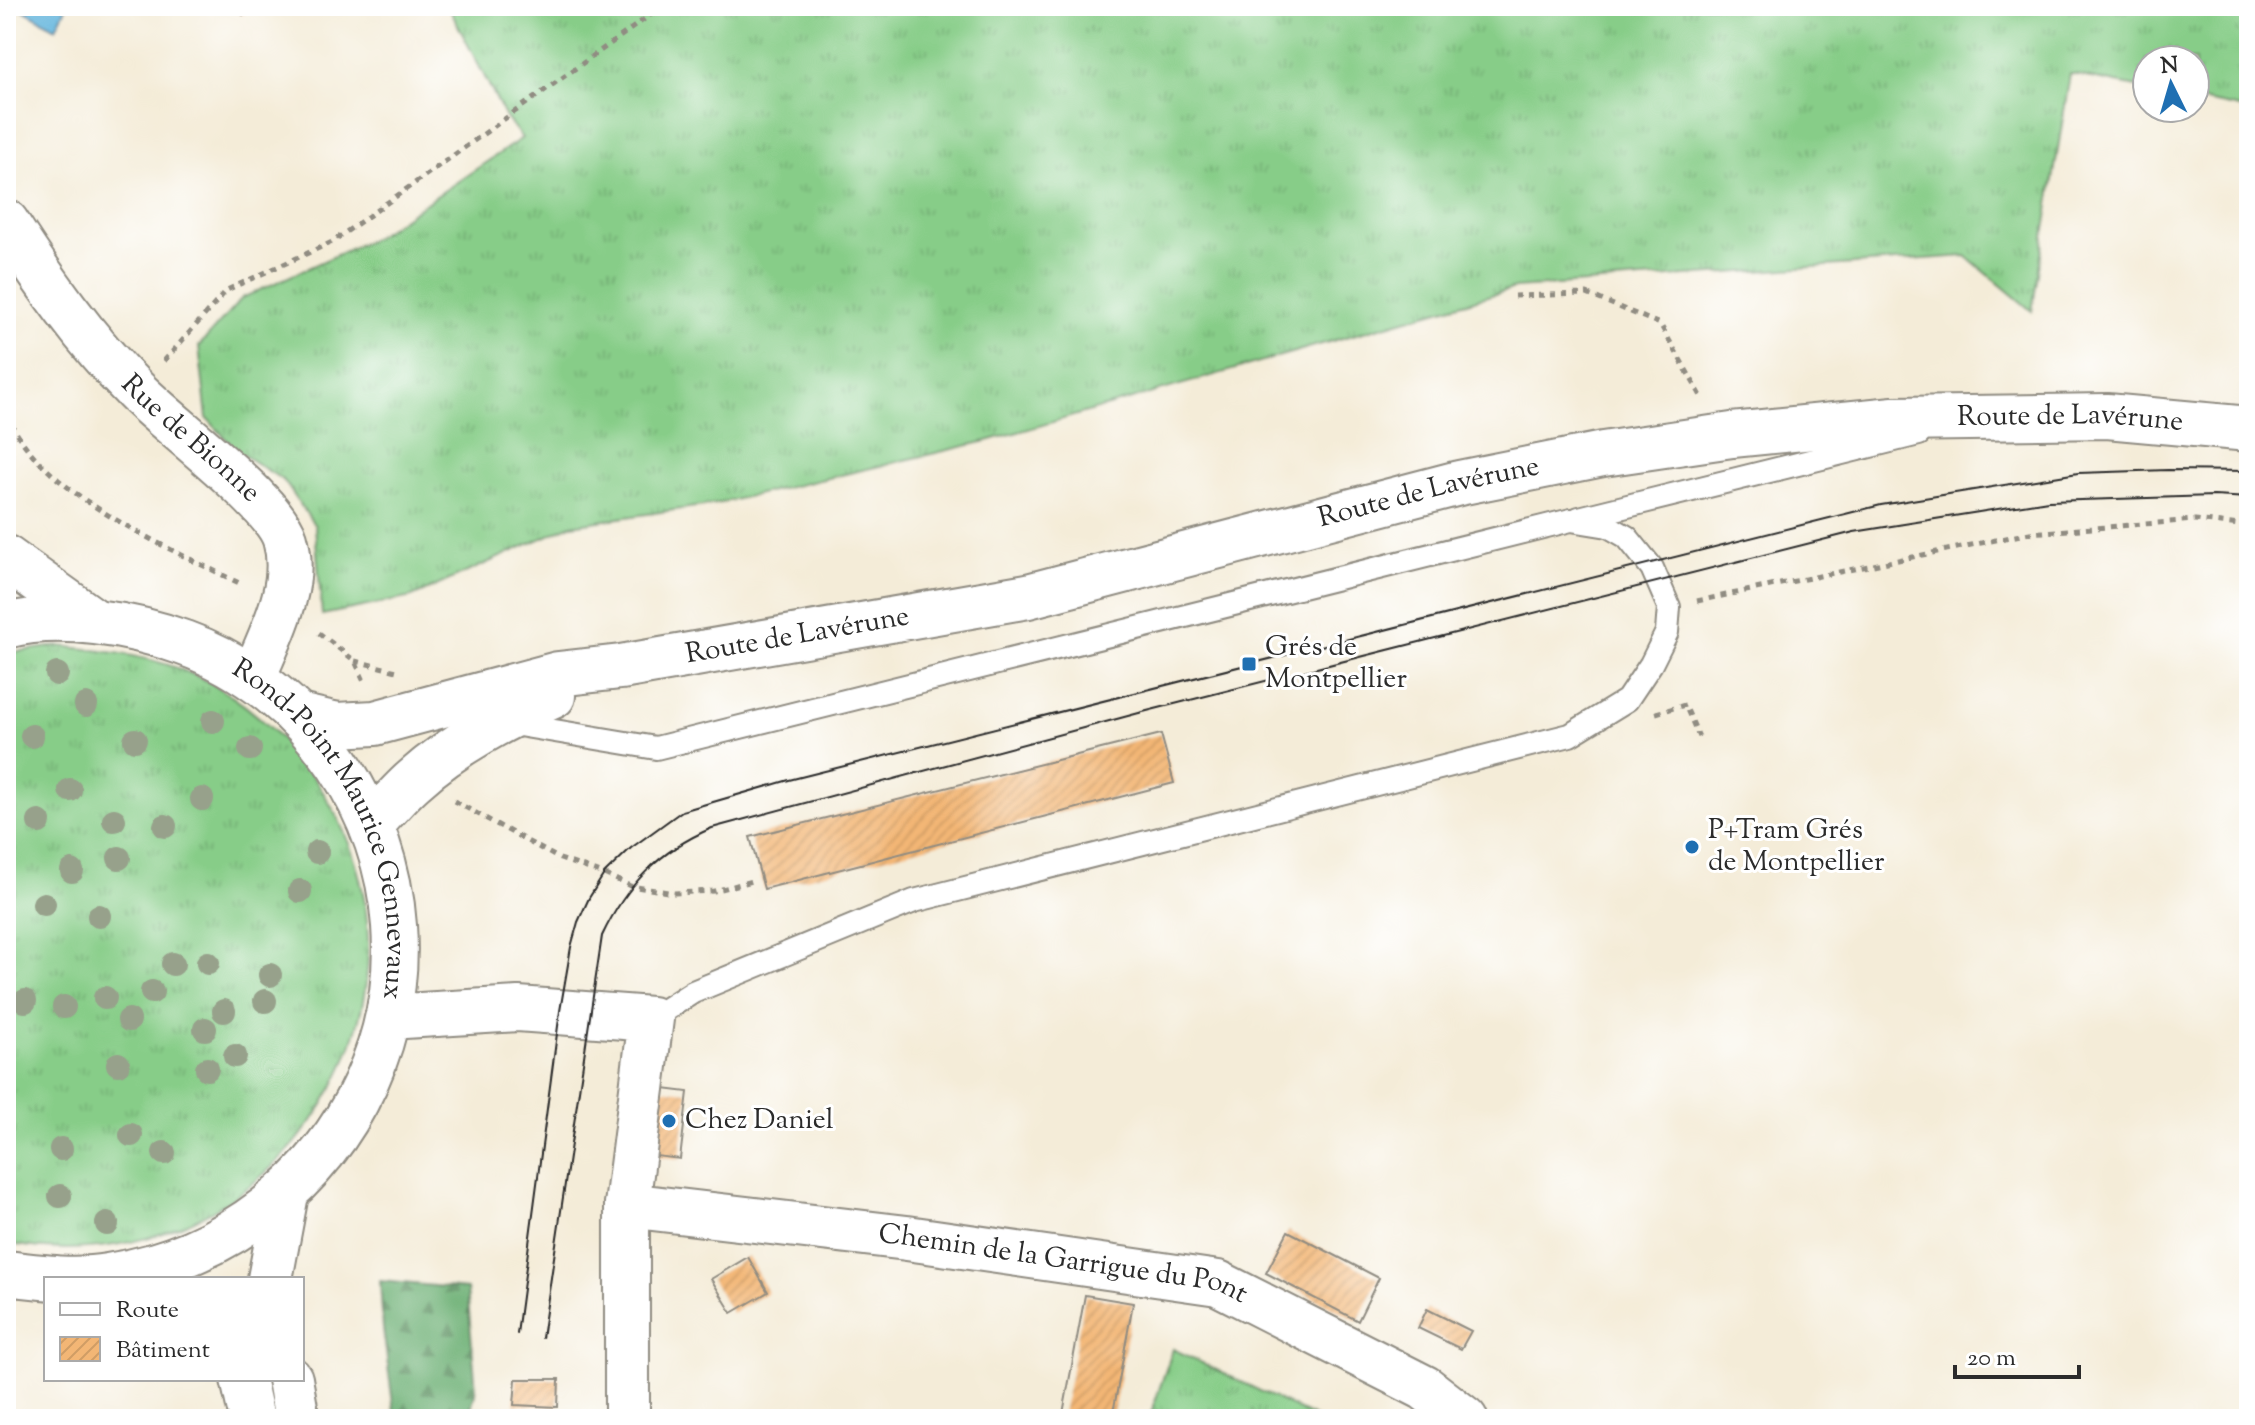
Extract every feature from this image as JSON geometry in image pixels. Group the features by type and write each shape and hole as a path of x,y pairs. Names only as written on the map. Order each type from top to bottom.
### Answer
{"main road":[{"name":"Rue de Bionne","path":"6,222 99,352 137,392 259,502 285,537 289,570 282,604 253,678"},
{"name":"Route de Lavérune","path":"298,716 337,725 375,723 558,674 621,667 1028,596 1459,483 1603,454 1732,435 1865,421 1989,417 2107,416 2249,429"},
{"path":"6,558 94,621"},
{"name":"Rond-Point Maurice Gennevaux","path":"6,626 19,622 94,621 150,630 204,650 253,678 298,716 335,760 371,825 387,874 395,945 388,1017 376,1060 358,1101 326,1151 286,1194 232,1233 171,1261 113,1277"},
{"name":"Route de Lavérune","path":"371,825 414,780 497,721 621,667"},
{"path":"388,1017 518,1009 651,1019 627,1205 627,1419"},
{"path":"270,1277 286,1194"},
{"name":"Chemin de la Garrigue du Pont","path":"627,1205 907,1238 1218,1283 1425,1388 1465,1419"},
{"name":"Rond-Point Maurice Gennevaux","path":"6,1273 44,1278"},
{"path":"243,1381 252,1419"},
{"path":"290,1381 297,1419"}],"lane":[{"path":"497,721 656,748 1989,417"},
{"path":"651,1019 693,992 914,901 1570,735 1627,700 1651,664 1667,632 1669,607 1652,568 1627,537 1608,526 1571,520"}],"path":[{"path":"137,392 227,290 332,242 663,6"},
{"path":"1514,296 1587,294 1660,324 1706,403"},
{"path":"6,412 33,456 70,489 144,535 282,604"},
{"path":"1669,607 2030,533 2195,520 2249,526"},
{"path":"414,780 560,859 630,886 674,893 701,892 752,881"}],"green space":[{"path":"448,6 2249,6 2249,110 2211,102 2211,44 2131,44 2131,86 2070,74 2032,311 1966,256 1515,288 987,441 716,504 571,525 412,597 322,615 315,526 284,481 236,450 207,418 199,346 242,298 374,238 522,138 506,118"},
{"path":"58,646 133,656 195,675 229,694 275,732 301,761 350,847 368,937 358,1024 323,1104 267,1172 193,1221 105,1246 6,1243 6,653"},
{"path":"380,1281 467,1289 476,1390 468,1419 395,1419"},
{"path":"1173,1349 1318,1419 1149,1419"}],"water":[{"path":"23,6 67,6 56,28 21,9"}],"building":[{"path":"226,6 248,6 243,15"},
{"path":"1161,734 1174,783 764,889 750,837"},
{"path":"655,1088 688,1092 680,1159 647,1155"},
{"path":"1288,1231 1379,1278 1358,1321 1266,1273"},
{"path":"748,1257 768,1292 732,1313 711,1279"},
{"path":"1085,1295 1133,1303 1112,1419 1062,1419"},
{"path":"1427,1309 1471,1331 1461,1349 1418,1328"},
{"path":"516,1379 559,1379 558,1407 514,1405"}],"tram line":[{"path":"517,1334 560,1011 578,922 604,874 631,848 682,811 789,780 1881,505 2078,473 2249,471"},
{"path":"542,1338 602,936 622,901 646,871 693,837 712,828 1139,713 1854,532 2048,501 2214,496 2249,498"}],"place":[{"name":"Grés de Montpellier","path":"1249,664"},
{"name":"P+Tram Grés de Montpellier","path":"1692,847"},
{"name":"Chez Daniel","path":"669,1121"}]}
